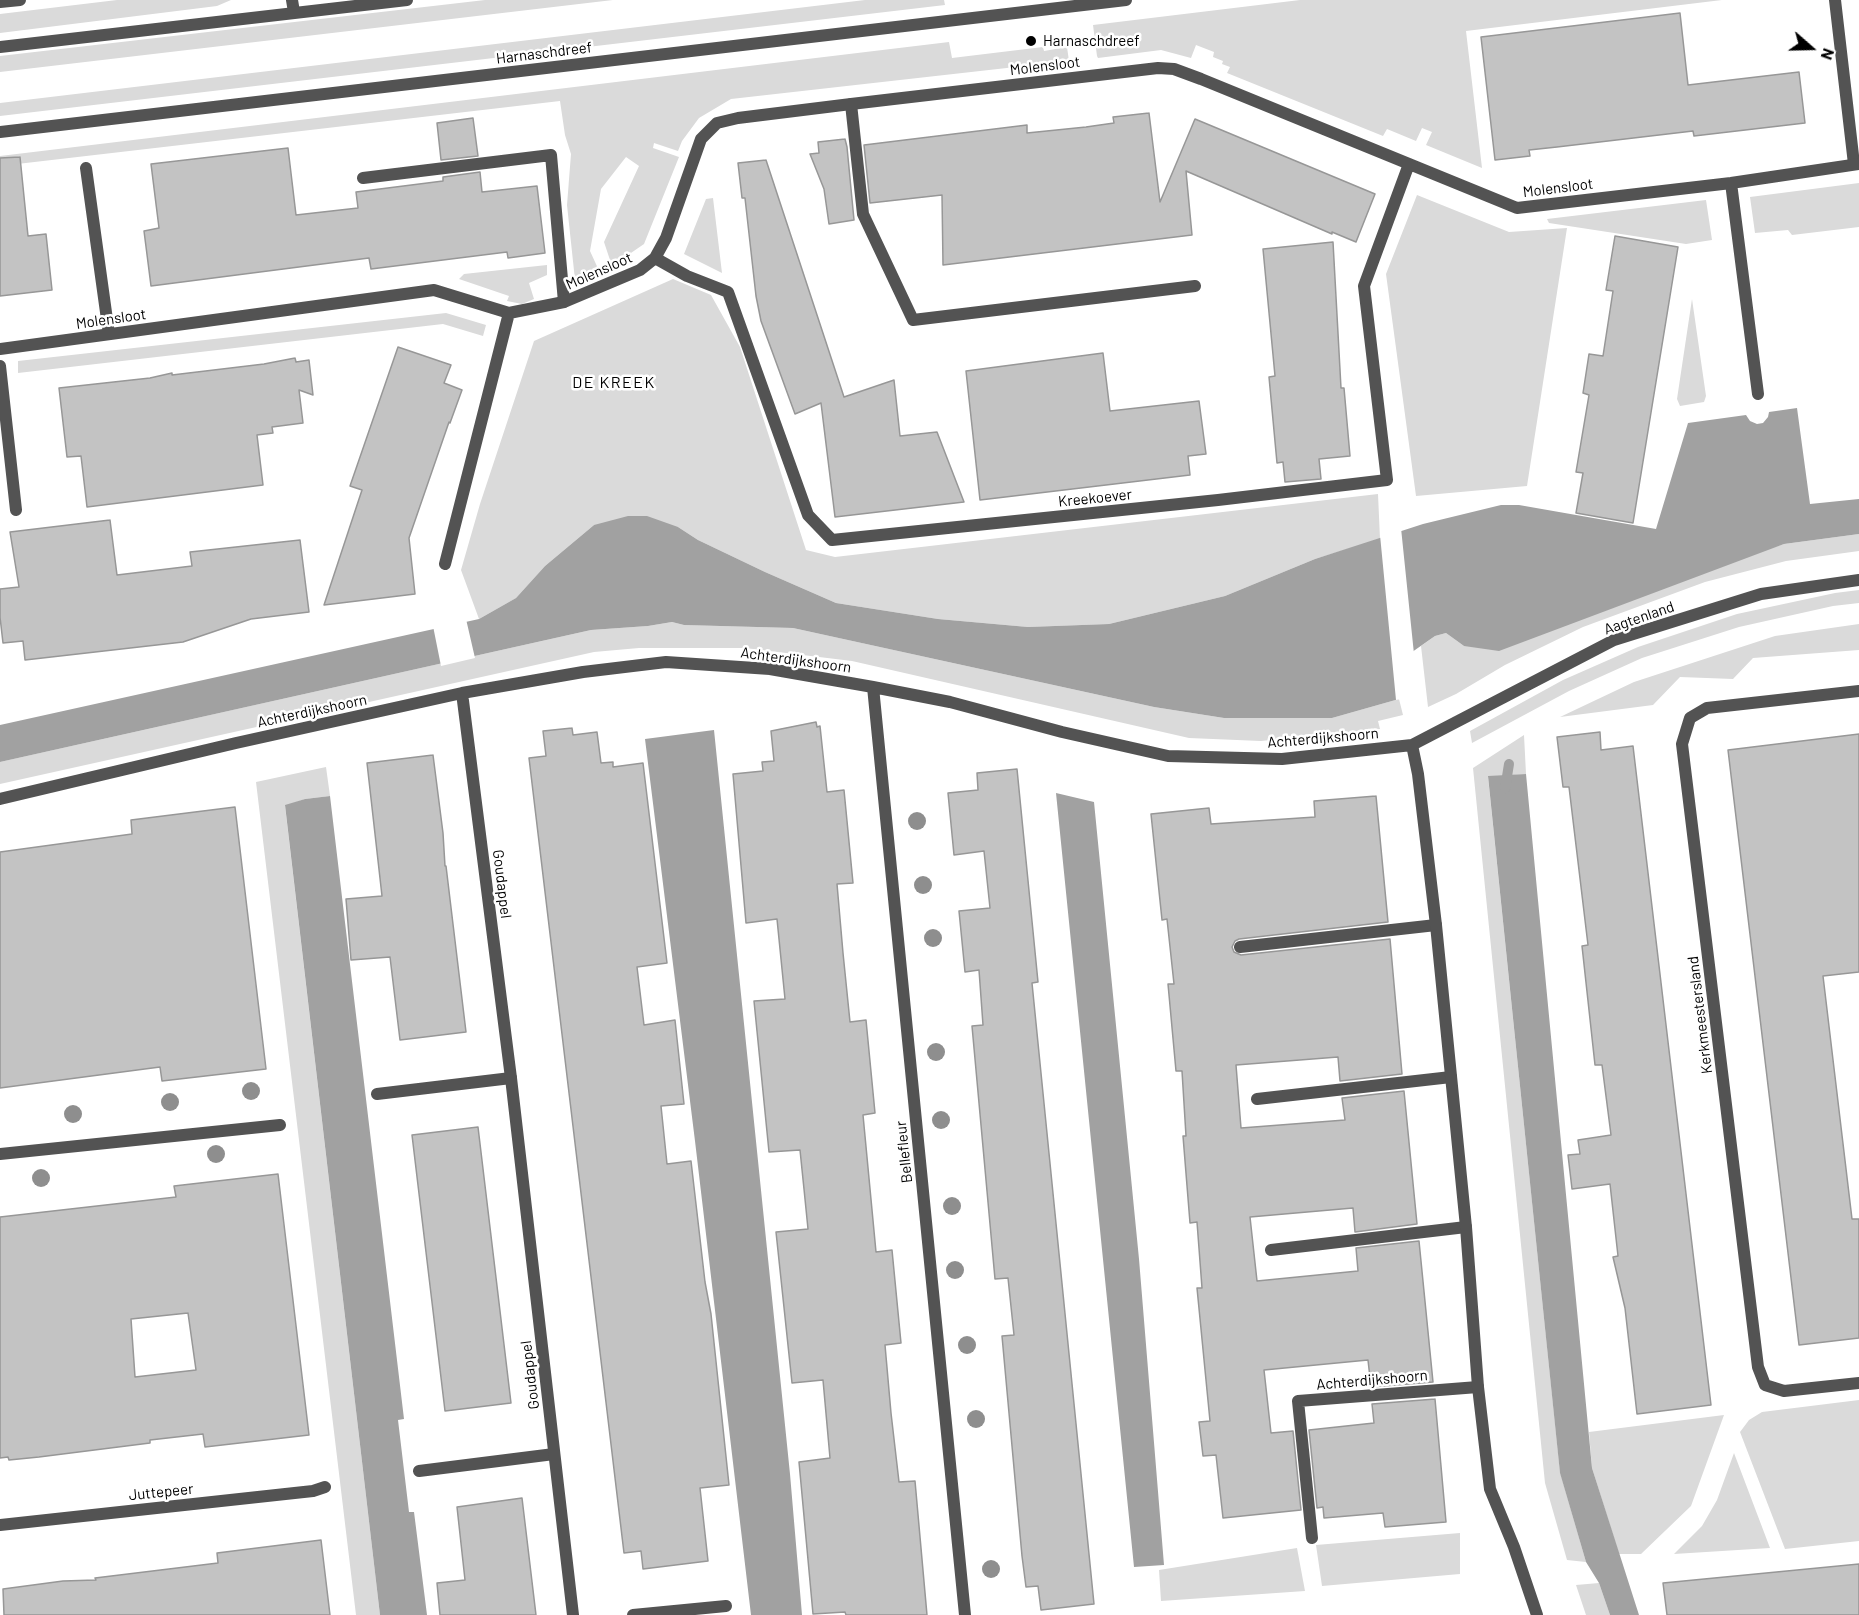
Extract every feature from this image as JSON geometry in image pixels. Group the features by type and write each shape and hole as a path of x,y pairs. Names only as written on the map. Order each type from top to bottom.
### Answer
{"street":[{"path":"0,2 20,0"},
{"path":"0,47 293,6 407,0"},
{"name":"Harnaschdreef","path":"0,132 1126,0"},
{"path":"1835,0 1857,164"},
{"name":"Molensloot","path":"0,349 434,290 509,313 564,302 640,270 655,258 666,238 701,139 717,123 738,118 1146,69 1174,69 1517,208 1731,183 1857,164"},
{"path":"851,104 863,214 913,320 1195,286"},
{"path":"363,178 551,155 564,302"},
{"name":"Kreekoever","path":"655,258 687,276 728,292 808,515 832,540 1206,502 1387,480 1364,286 1409,164"},
{"path":"86,168 109,334"},
{"path":"1731,183 1758,394"},
{"path":"445,564 509,313"},
{"path":"0,366 16,510"},
{"name":"Aagtenland","path":"1412,745 1614,640 1761,594 1859,579"},
{"name":"Achterdijkshoorn","path":"0,799 236,743 462,693 583,672 666,662 770,669 873,687 950,702 1062,732 1168,756 1282,759 1412,745"},
{"name":"Bellefleur","path":"873,687 965,1615"},
{"name":"Kerkmeestersland","path":"1859,691 1707,708 1690,718 1682,744 1758,1367 1765,1385 1784,1391 1859,1383"},
{"name":"Goudappel","path":"462,693 511,1078 573,1615"},
{"path":"1412,745 1418,774 1436,925 1466,1227 1478,1387 1490,1489 1514,1547 1537,1615"},
{"path":"1240,947 1436,925"},
{"path":"1257,1099 1451,1077"},
{"path":"377,1094 511,1078"},
{"path":"0,1154 280,1125"},
{"path":"1271,1250 1466,1227"},
{"name":"Achterdijkshoorn","path":"1312,1538 1298,1401 1478,1387"},
{"path":"419,1471 554,1454"},
{"name":"Juttepeer","path":"0,1525 313,1491 325,1487"},
{"path":"633,1615 726,1606"}],"shaded area":[{"path":"117,0 231,0 217,6 0,33 0,14"},
{"path":"485,0 613,0 0,72 0,56"},
{"path":"865,0 944,0 945,5 0,116 0,103"},
{"path":"1300,0 1722,0 1466,31 1482,168 1426,145 1432,132 1422,128 1416,141 1387,129 1383,136 1227,73 1230,67 1213,57 1214,52 1196,45 1191,58 1161,50 1098,58 1097,56 1093,25"},
{"path":"949,42 952,58 1043,47 1044,51 1067,47 1069,61 731,99 699,118 682,141 678,151 654,143 653,148 679,157 644,244 628,255 626,261 613,269 604,242 639,166 626,157 601,189 590,251 601,275 589,280 584,275 575,280 567,205 571,154 565,135 560,101 0,166 0,156"},
{"path":"1859,183 1859,227 1792,235 1788,230 1755,233 1750,197"},
{"path":"1417,195 1509,232 1567,228 1527,486 1416,496 1386,274"},
{"path":"713,198 722,273 684,254 706,199"},
{"path":"1706,200 1712,240 1686,244 1549,223 1547,219"},
{"path":"547,265 547,275 529,283 534,299 522,304 507,301 509,296 459,279 464,274"},
{"path":"673,279 711,295 740,347 806,550 835,557 1378,494 1380,539 1315,559 1225,596 1109,624 1028,627 938,619 836,603 698,540 678,527 594,525 545,566 516,598 479,619 461,570 480,504 534,341"},
{"path":"1692,299 1706,396 1704,402 1680,406 1677,399"},
{"path":"446,313 486,325 483,336 443,324 18,373 18,361"},
{"path":"1797,408 1810,504 1859,499 1859,534 1784,544 1499,651 1464,646 1446,633 1435,636 1405,657 1400,668 1399,699 1332,718 1224,718 1154,707 793,628 684,625 672,622 591,630 0,762 0,725 479,619 516,598 545,566 594,525 628,516 647,516 678,527 698,540 836,603 938,619 1028,627 1109,624 1225,596 1315,559 1423,524 1501,505 1519,505 1656,529 1688,423 1746,415 1750,421 1757,424 1763,423 1769,412"},
{"path":"1859,534 1859,551 1786,561 1705,582 1583,627 1505,665 1456,694 1428,707 1421,646 1435,636 1446,633 1464,646 1784,544"},
{"path":"1859,590 1859,603 1833,606 1739,627 1642,658 1569,691 1472,743 1470,731 1563,680 1638,647 1737,614"},
{"path":"672,622 684,625 793,628 1154,707 1224,718 1332,718 1399,699 1403,715 1378,721 1380,729 1261,741 1189,738 852,661 745,648 639,648 594,652 0,784 0,762 591,630"},
{"path":"1859,624 1859,650 1753,658 1733,679 1680,677 1653,705 1560,717 1634,682 1775,636"},
{"path":"714,730 790,1474 802,1615 751,1615 645,739"},
{"path":"1524,735 1526,774 1488,777 1560,1472 1586,1562 1567,1560 1545,1483 1473,768"},
{"path":"326,767 330,796 305,799 285,806 380,1615 356,1615 256,782"},
{"path":"1526,774 1592,1468 1639,1615 1610,1615 1599,1583 1586,1562 1560,1473 1488,776"},
{"path":"1056,793 1094,802 1139,1259 1164,1565 1134,1567"},
{"path":"330,796 404,1419 398,1420 409,1512 414,1512 427,1615 380,1615 285,805 305,799"},
{"path":"1859,1400 1859,1541 1785,1549 1740,1432 1749,1420 1762,1412"},
{"path":"1724,1415 1691,1506 1641,1554 1619,1554 1592,1468 1589,1432"},
{"path":"1734,1453 1770,1548 1674,1554 1702,1526 1717,1500"},
{"path":"1460,1533 1460,1574 1322,1586 1316,1545"},
{"path":"1297,1548 1305,1591 1161,1601 1159,1570"},
{"path":"1599,1583 1610,1615 1586,1615 1576,1585"}],"pier":[{"path":"1401,528 1414,654 1407,658 1403,669 1402,699 1396,700 1380,535"},
{"path":"466,619 475,658 441,666 433,626"}],"building":[{"path":"1680,13 1688,85 1799,72 1805,123 1694,136 1693,131 1529,150 1530,156 1495,160 1481,37"},
{"path":"1149,113 1160,202 1195,119 1375,194 1356,242 1332,232 1332,234 1186,171 1192,235 943,265 942,195 870,203 864,145 1027,125 1027,133 1086,127 1114,123 1113,117"},
{"path":"473,118 478,156 441,160 437,123"},
{"path":"845,139 854,220 829,224 824,189 810,154 819,153 818,142"},
{"path":"288,148 296,215 358,208 356,192 443,181 443,177 480,172 482,192 537,186 545,253 508,258 507,252 371,269 369,258 151,286 144,231 159,228 151,164"},
{"path":"20,157 28,236 46,234 52,290 0,296 0,158"},
{"path":"766,160 844,397 894,380 900,436 937,432 964,502 835,517 821,403 795,414 761,321 756,296 745,198 742,198 738,163"},
{"path":"1615,236 1678,247 1633,523 1576,513 1583,473 1576,472 1589,395 1583,393 1589,354 1603,356 1613,291 1606,290"},
{"path":"1333,242 1341,388 1344,388 1350,456 1319,459 1321,479 1285,482 1283,462 1277,463 1269,377 1275,376 1263,249"},
{"path":"398,347 451,365 444,383 462,390 409,538 415,594 324,605 362,490 350,486"},
{"path":"1103,353 1110,411 1199,401 1206,454 1188,456 1190,475 980,500 966,371"},
{"path":"295,358 296,362 309,360 313,395 299,390 303,423 272,427 273,433 257,435 263,485 87,507 81,456 67,457 59,388 264,364"},
{"path":"110,520 117,575 192,566 190,552 300,540 309,612 251,619 183,642 25,660 23,641 3,643 0,589 19,587 10,532"},
{"path":"816,722 817,727 820,726 827,792 844,790 853,883 837,884 843,953 850,1022 866,1020 875,1113 863,1115 876,1252 892,1250 901,1343 885,1345 891,1413 899,1482 915,1481 927,1615 846,1615 845,1612 813,1614 799,1462 830,1458 823,1380 792,1383 776,1232 808,1229 800,1150 769,1152 754,1001 785,999 777,919 746,923 733,774 763,771 762,762 774,761 771,731"},
{"path":"572,728 573,735 597,732 601,763 613,762 613,767 643,763 667,963 637,967 644,1025 675,1020 684,1104 661,1106 667,1164 691,1161 705,1282 711,1314 729,1485 700,1488 708,1561 643,1569 641,1551 624,1553 529,758 546,756 543,731"},
{"path":"1600,732 1601,750 1633,746 1711,1405 1637,1414 1625,1308 1613,1257 1618,1256 1610,1184 1572,1189 1568,1155 1580,1154 1578,1140 1611,1135 1602,1065 1595,1065 1582,946 1588,945 1569,787 1563,787 1557,737"},
{"path":"1859,734 1859,972 1823,976 1852,1219 1859,1219 1859,1338 1799,1345 1728,750"},
{"path":"433,755 466,1032 400,1040 390,957 351,960 346,899 382,896 367,763"},
{"path":"1017,769 1038,982 1032,983 1094,1604 1041,1610 1038,1586 1026,1587 1022,1556 1002,1336 1014,1335 1008,1278 995,1279 972,1026 983,1025 979,970 965,972 959,911 990,908 984,851 954,855 948,793 978,790 977,773"},
{"path":"1376,796 1388,922 1239,939 1232,947 1234,952 1241,955 1390,939 1402,1074 1340,1081 1338,1057 1236,1065 1241,1128 1345,1120 1342,1098 1404,1091 1417,1224 1355,1232 1353,1208 1250,1217 1257,1281 1358,1271 1356,1248 1419,1241 1433,1382 1371,1387 1368,1360 1264,1370 1271,1433 1293,1431 1301,1510 1223,1518 1216,1455 1203,1456 1199,1422 1210,1421 1197,1288 1202,1288 1197,1222 1190,1223 1183,1136 1186,1136 1182,1071 1176,1071 1168,984 1174,984 1167,919 1162,920 1151,814 1209,808 1211,824 1315,817 1314,801"},
{"path":"235,807 266,1069 162,1081 160,1067 0,1088 0,852 132,834 131,820"},
{"path":"478,1127 511,1403 445,1411 412,1135"},
{"path":"278,1174 309,1435 205,1447 203,1434 39,1457 9,1460 8,1457 0,1458 0,1217 176,1197 174,1186","holes":["188,1313 196,1370 135,1377 131,1319"]},
{"path":"1435,1399 1446,1522 1385,1527 1383,1513 1324,1518 1323,1507 1317,1508 1309,1430 1374,1423 1372,1404"},
{"path":"522,1498 536,1615 440,1615 437,1583 465,1580 457,1507"},
{"path":"321,1540 330,1615 4,1615 3,1589 63,1581 96,1580 95,1578 218,1563 217,1553"},
{"path":"1859,1564 1859,1615 1667,1615 1663,1583"}],"waterway":[{"path":"1505,789 1509,764"}],"place":[{"name":"Harnaschdreef","path":"1031,41"}],"district":[{"name":"DE KREEK","path":"614,383"}]}
